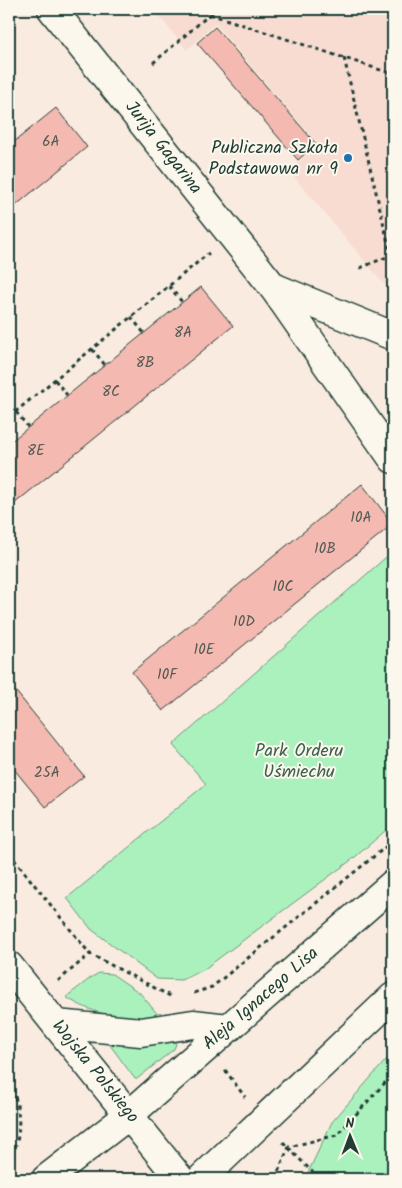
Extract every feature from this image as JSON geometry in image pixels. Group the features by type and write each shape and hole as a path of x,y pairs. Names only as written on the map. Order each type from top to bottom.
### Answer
{"street":[{"name":"Jurija Gagarina","path":"52,9 273,288 393,459"},
{"path":"273,288 393,336"},
{"name":"Aleja Ignacego Lisa","path":"46,1179 129,1114 393,884"},
{"name":"Wojska Polskiego","path":"9,966 180,1179"},
{"path":"201,1179 393,997"},
{"path":"56,1024 141,1032 192,1024 228,1028"}],"path":[{"path":"153,63 216,9"},
{"path":"210,14 393,74"},
{"path":"344,58 392,254 360,268"},
{"path":"9,417 232,234"},
{"path":"169,286 182,302"},
{"path":"131,317 144,333"},
{"path":"92,349 105,364"},
{"path":"55,380 68,395"},
{"path":"16,412 28,427"},
{"path":"186,997 212,987 393,841"},
{"path":"9,853 90,954 178,1000"},
{"path":"223,1068 250,1103"},
{"path":"288,1148 337,1135 393,1074"},
{"path":"9,1082 15,1091 19,1123 17,1139 9,1158"},
{"path":"275,1179 288,1148"},
{"path":"288,1148 319,1179"}],"shaded area":[{"name":"Publiczna Szkoła Podstawowa nr 9","path":"153,9 393,9 393,287 383,283 289,171 318,144 215,24 187,50"}],"green space":[{"name":"Park Orderu Uśmiechu","path":"393,551 393,824 354,858 203,970 181,980 157,979 91,929 67,898 206,784 173,745"},
{"path":"99,973 112,974 140,993 159,1016 135,1018 111,1016 99,1013 66,997"},
{"path":"175,1042 174,1049 137,1079 135,1079 110,1045 112,1043"},
{"path":"393,1052 393,1179 305,1179 332,1122"}],"building":[{"path":"215,27 316,144 298,160 197,43"},
{"path":"56,108 87,147 9,211 9,146"},
{"path":"201,287 233,326 9,508 9,443"},
{"path":"362,484 393,524 163,711 132,672"},
{"path":"9,683 84,776 45,807 9,763"}],"place":[{"name":"Publiczna Szkoła Podstawowa nr 9","path":"348,158"}]}
